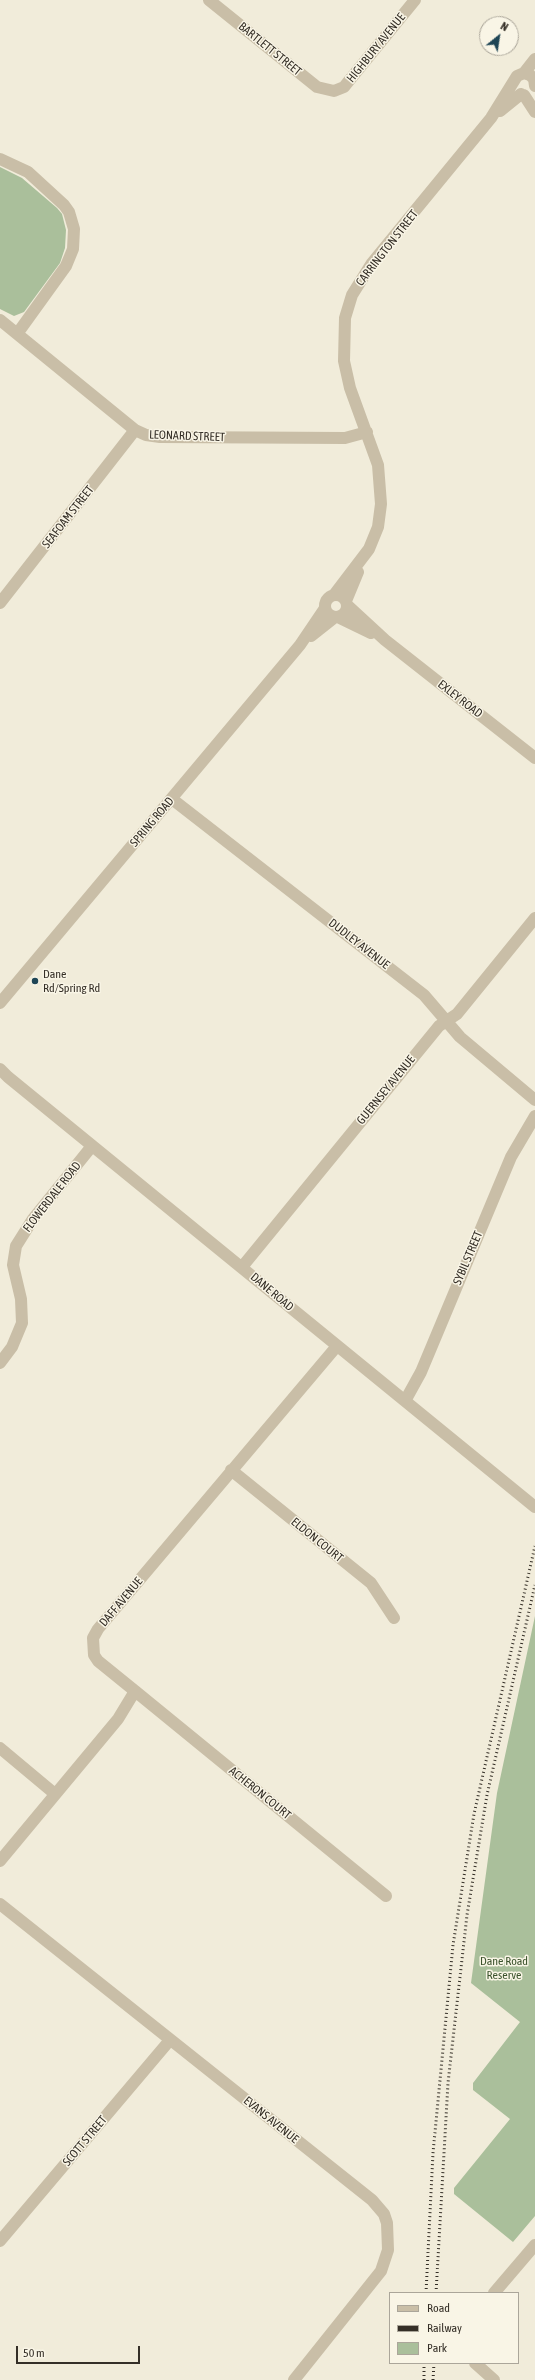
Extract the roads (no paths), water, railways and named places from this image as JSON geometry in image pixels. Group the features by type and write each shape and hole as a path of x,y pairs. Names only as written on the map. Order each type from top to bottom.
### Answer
{"street":[{"name":"BARTLETT STREET","path":"209,0 317,87 334,91"},
{"name":"HIGHBURY AVENUE","path":"334,91 344,87 415,0"},
{"path":"523,94 530,93 535,59"},
{"path":"533,80 517,76 513,83 515,90 523,94 535,112"},
{"name":"CARRINGTON STREET","path":"346,603 363,560 374,538 381,504 378,465 350,388 344,361 345,318 352,295 365,272 491,118 513,83"},
{"name":"CARRINGTON STREET","path":"491,118 523,94"},
{"path":"0,159 28,172 64,205 69,212 74,229 73,249 66,266 17,334"},
{"name":"LEONARD STREET","path":"0,320 135,430 146,435 168,438 345,438 367,432"},
{"name":"SEAFOAM STREET","path":"0,603 135,430"},
{"name":"CARRINGTON STREET","path":"334,595 363,560"},
{"path":"334,595 341,596 346,603 344,613 337,617 328,614 325,608 327,598 334,595"},
{"name":"EXLEY ROAD","path":"346,603 385,640 535,758"},
{"name":"SPRING ROAD","path":"1,1001 300,645 325,608"},
{"name":"EXLEY ROAD","path":"337,617 385,640"},
{"name":"SPRING ROAD","path":"300,645 337,617"},
{"name":"DUDLEY AVENUE","path":"172,799 424,995 472,1048 535,1100"},
{"name":"GUERNSEY AVENUE","path":"242,1267 439,1026 457,1014 535,918"},
{"name":"DANE ROAD","path":"2,1073 535,1507"},
{"name":"SYBIL STREET","path":"405,1401 421,1372 511,1157 535,1116"},
{"name":"FLOWERDALE ROAD","path":"0,1363 12,1347 22,1323 21,1299 13,1265 16,1246 33,1219 92,1146"},
{"name":"DAFF AVENUE","path":"135,1691 98,1661 94,1655 93,1638 98,1629 337,1346"},
{"name":"ELDON COURT","path":"231,1470 371,1583 394,1618"},
{"path":"0,1861 118,1720 135,1691"},
{"name":"ACHERON COURT","path":"135,1691 386,1896"},
{"path":"0,1748 55,1794"},
{"name":"EVANS AVENUE","path":"0,1904 372,2200 384,2214 387,2223 388,2250 381,2271 294,2380"},
{"name":"SCOTT STREET","path":"0,2241 170,2040"},
{"path":"495,2292 535,2245"},
{"path":"476,2364 494,2380"}],"railway":[{"path":"426,2292 433,2153 453,1945 474,1814 535,1546"},
{"path":"436,2292 448,2083 467,1915 487,1795 535,1585"},
{"path":"424,2364 424,2380"},
{"path":"433,2380 434,2364"}],"place":[{"name":"Dane Rd/Spring Rd","path":"35,981"}],"park label":[{"name":"Dane Road Reserve","path":"504,1968"}]}
